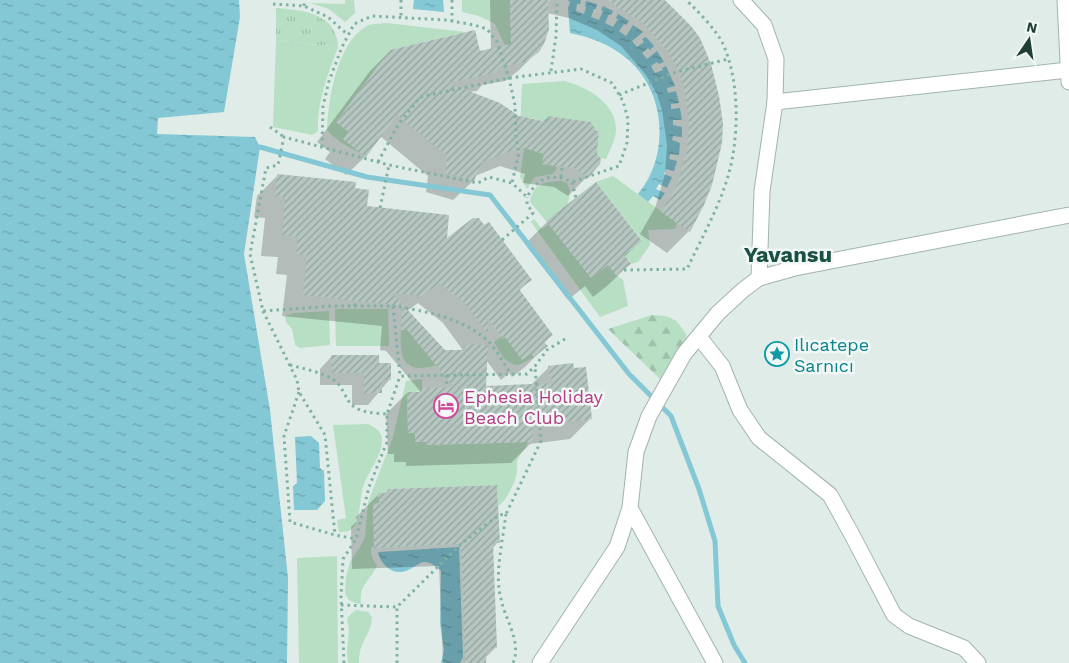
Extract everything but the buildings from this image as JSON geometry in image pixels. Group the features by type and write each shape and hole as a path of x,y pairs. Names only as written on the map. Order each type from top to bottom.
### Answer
{"street":[{"path":"741,0 764,25 776,59 775,102 762,191 759,278"},
{"path":"775,102 1069,76 1065,0"},
{"path":"540,663 617,547 630,508 636,452 649,416 684,354 718,313 743,290 759,278 795,268 1069,215"},
{"path":"699,337 722,366 740,410 759,438 830,495 894,615 910,626 964,648 978,663"},
{"path":"630,508 715,663"}],"path":[{"path":"304,6 305,0"},
{"path":"401,0 401,17"},
{"path":"452,0 452,21"},
{"path":"551,72 556,36 556,0"},
{"path":"624,270 687,269 716,208 732,161 736,119 732,75 728,60 722,42 694,7 686,0"},
{"path":"272,4 304,6 328,17 348,35"},
{"path":"322,147 323,106 327,89 342,47 354,24 372,16 452,21 474,25 487,29 496,42 509,78 515,105 516,139 519,153 512,183"},
{"path":"620,95 674,73 728,60"},
{"path":"378,162 398,125 420,97 509,78 581,68 612,83 623,101 628,119 627,143 619,166 572,182 560,177 542,179 534,185 526,197"},
{"path":"270,127 284,137 378,162 389,167 478,184 489,178 512,183 526,197 527,204 534,213 502,240"},
{"path":"284,137 278,165 266,168 250,254 263,312 290,364 297,380 299,392 325,435 335,535"},
{"path":"380,208 389,167"},
{"path":"560,177 562,167"},
{"path":"572,182 576,198"},
{"path":"355,300 355,306"},
{"path":"263,312 332,306 393,306 422,311 468,326 489,342 511,374"},
{"path":"344,663 341,605 343,559 356,538 369,487 387,442 387,414 400,376 393,306"},
{"path":"400,376 527,374 547,350 565,339"},
{"path":"290,364 335,381 349,403 355,408 370,413 387,414"},
{"path":"513,663 516,656 515,645 501,600 498,579 506,514 541,441 535,366"},
{"path":"446,375 447,387"},
{"path":"299,392 284,436 290,522 335,535 356,538"},
{"path":"397,663 397,607 458,547 499,515 506,514"},
{"path":"341,605 397,607"}],"green space":[{"path":"345,0 354,0 355,13 345,22 329,9 310,3 345,4"},
{"path":"462,0 510,0 510,27 522,27 523,33 507,50 495,24 479,16 462,12"},
{"path":"276,8 307,12 325,20 332,27 338,47 276,40"},
{"path":"387,23 465,32 390,50 336,122 349,132 343,139 361,153 343,143 327,130 332,89 341,59 355,35 372,24"},
{"path":"276,40 338,47 321,98 318,131 313,135 273,127"},
{"path":"564,81 582,87 598,97 611,111 616,129 614,141 606,159 600,158 597,154 599,132 594,130 591,122 547,117 547,122 531,118 528,149 544,154 542,164 557,168 553,174 535,177 527,189 520,177 525,143 520,131 522,84"},
{"path":"613,176 677,223 675,229 648,230 650,245 638,262 631,264 624,255 642,240 596,182"},
{"path":"561,181 567,183 570,191 568,204 546,221 530,202 531,196 540,185"},
{"path":"534,219 542,229 549,224 591,278 608,265 623,280 628,306 600,317 531,222"},
{"path":"335,309 388,309 389,346 336,346"},
{"path":"329,311 330,345 300,348 295,345 292,329 286,322 285,316 293,313"},
{"path":"652,315 673,319 680,325 687,336 660,379 608,329"},
{"path":"401,330 407,330 437,365 417,368 406,362 401,349"},
{"path":"501,337 503,339 505,337 522,360 531,353 534,357 519,365 510,363 503,357 494,342"},
{"path":"422,379 422,391 412,392 413,404 407,404 408,433 415,433 415,442 426,442 427,445 528,442 517,461 517,472 513,485 504,501 498,506 497,485 389,489 388,493 378,493 379,503 373,504 374,548 372,546 371,549 372,557 377,566 363,587 361,604 355,603 349,600 345,594 346,577 350,562 365,537 368,502 393,437 406,381"},
{"path":"368,424 380,432 382,437 381,446 363,487 355,525 346,532 339,532 337,520 346,518 333,425"},
{"path":"337,556 338,663 299,663 297,558"},
{"path":"356,610 368,612 372,617 370,628 359,656 359,663 348,663 349,629 347,620"}],"water":[{"path":"0,0 239,0 240,17 224,112 158,118 157,134 255,137 260,147 244,254 270,410 288,578 287,663 0,663"},
{"path":"414,0 443,0 444,12 413,9"},
{"path":"568,0 581,0 580,4 577,4 576,11 584,14 586,1 597,4 591,17 599,20 603,6 613,11 611,15 609,14 605,23 613,27 618,19 616,18 618,14 629,21 619,31 626,36 633,25 643,32 632,41 637,47 644,42 642,39 646,37 654,46 642,53 647,59 657,51 664,62 659,64 657,62 651,66 655,73 663,70 662,68 666,66 675,86 667,88 668,93 676,91 679,103 671,104 671,109 680,108 682,120 673,120 673,125 682,127 682,137 673,136 672,140 680,143 679,155 670,154 669,159 677,161 674,171 666,169 664,174 672,177 667,188 659,184 656,189 665,193 660,200 653,196 648,202 638,194 649,178 656,161 659,142 656,104 649,86 639,70 619,52 599,42 570,33 568,8 570,2"},
{"path":"311,436 319,443 320,468 324,471 325,501 317,510 294,510 293,486 297,483 295,437"},
{"path":"459,547 463,657 460,663 441,663 444,650 440,623 441,571 433,565 424,562 404,571 394,571 385,566 378,552"}],"waterway":[{"path":"260,147 367,177 490,195 629,374 671,416 699,489 715,541 718,606 734,645 745,663"}],"place":[{"name":"Ilıcatepe Sarnıcı","path":"777,354"},
{"name":"Ephesia Holiday Beach Club","path":"446,406"}],"district":[{"name":"Yavansu","path":"788,254"}]}
